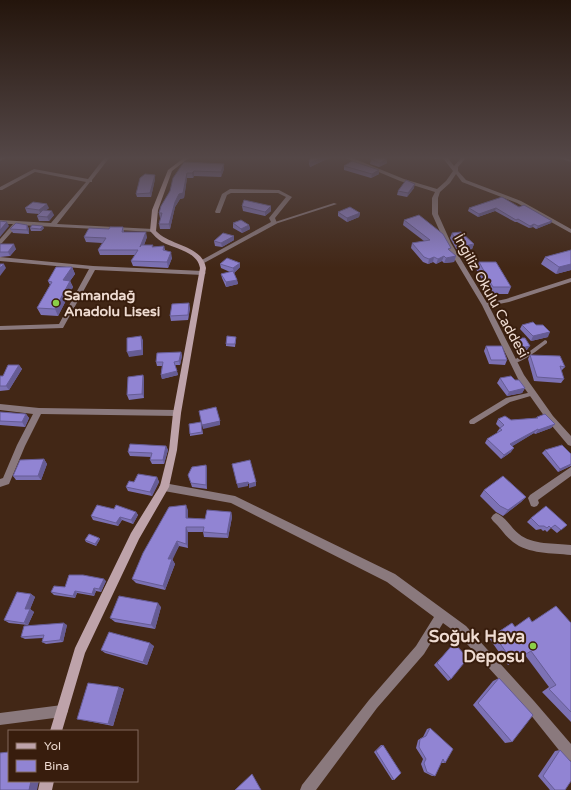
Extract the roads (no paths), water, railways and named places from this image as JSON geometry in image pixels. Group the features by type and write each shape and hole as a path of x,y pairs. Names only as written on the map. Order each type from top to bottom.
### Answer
{"street":[{"path":"53,225 79,194"},
{"path":"153,231 155,210 161,194"},
{"path":"218,212 225,194"},
{"path":"202,262 274,223 272,218 289,197 280,194"},
{"name":"İngiliz Okulu Caddesi","path":"437,194 435,198 435,214 448,243 485,305 532,394 571,442"},
{"path":"496,194 519,202 571,231"},
{"path":"0,222 153,231 161,240 195,255 202,262 203,273 177,413 173,450 164,486 135,536 79,652 56,730"},
{"path":"0,242 17,223"},
{"path":"0,259 93,268 203,273"},
{"path":"0,328 61,326 93,268"},
{"path":"485,305 507,301 571,280"},
{"path":"0,407 39,411 177,413"},
{"path":"0,483 6,481 21,445 39,411"},
{"path":"534,503 533,498 571,471"},
{"path":"164,486 232,499 391,578 462,630 571,754"},
{"path":"496,518 502,521 516,539 527,544 571,550"},
{"path":"307,790 373,704 420,650 442,615"},
{"path":"0,719 62,710"}],"lane":[{"path":"274,223 335,204"},
{"path":"514,362 532,352 545,342"},
{"path":"472,422 508,400 532,394"}],"place":[{"name":"Samandağ Anadolu Lisesi","path":"56,303"},
{"name":"Soğuk Hava Deposu","path":"533,646"}]}
